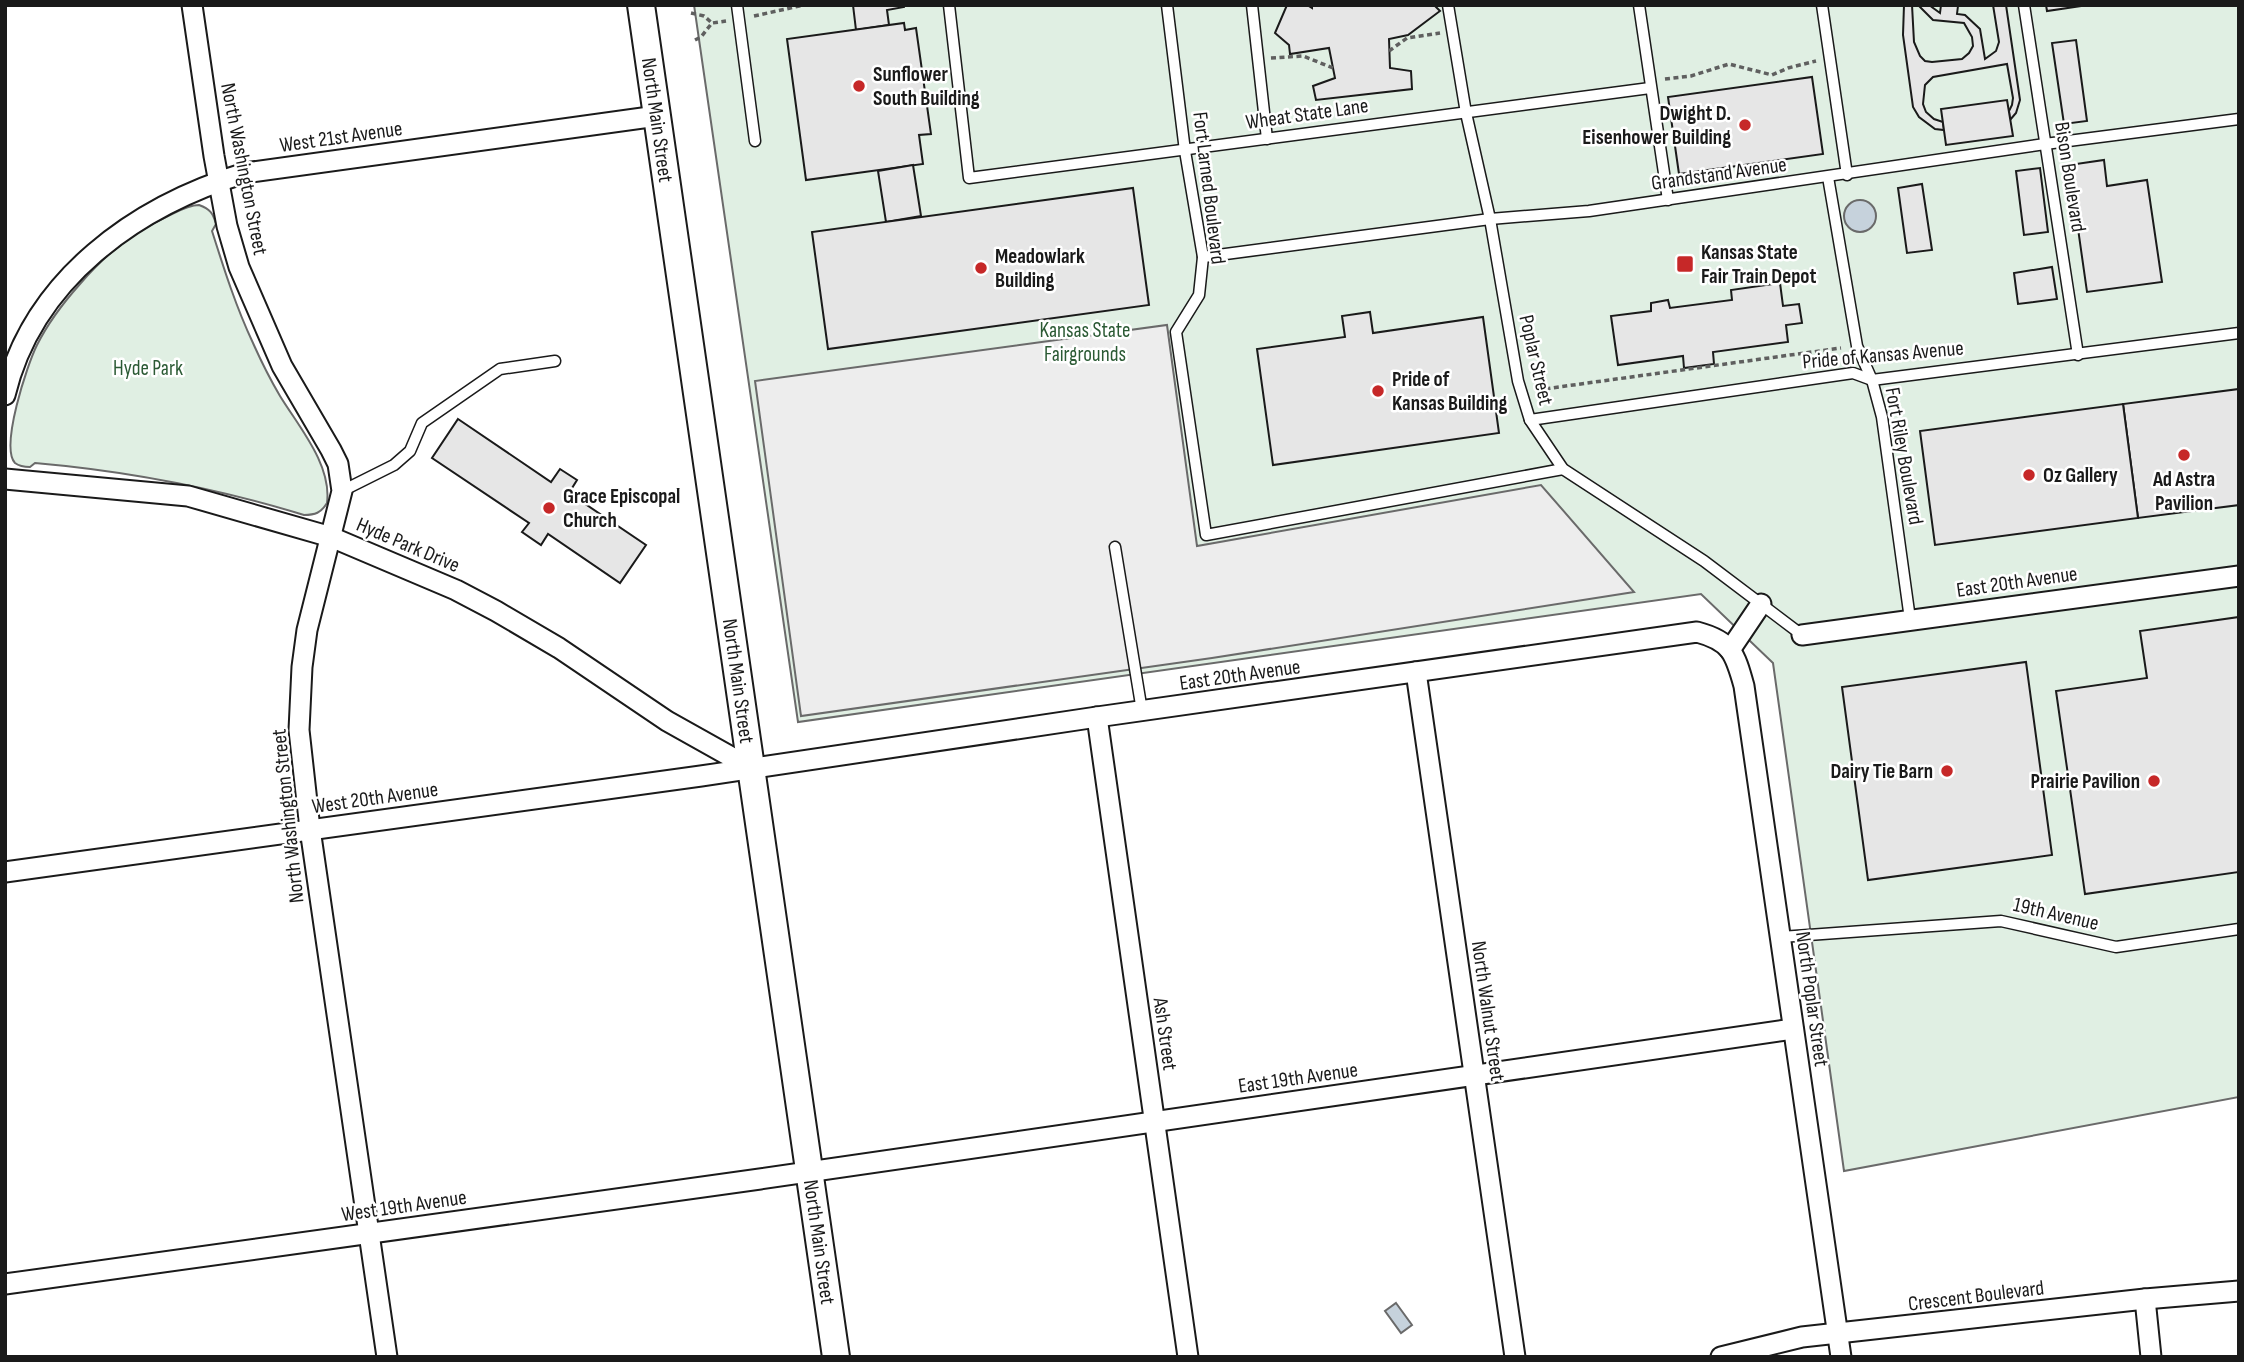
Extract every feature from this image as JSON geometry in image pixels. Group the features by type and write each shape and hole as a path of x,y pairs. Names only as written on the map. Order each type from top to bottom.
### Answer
{"main road":[{"name":"North Main Street","path":"641,5 835,1357"}],"street":[{"name":"North Washington Street","path":"192,5 227,226 239,267 282,366 335,457 342,479 342,492 309,618 302,667 299,730 310,829 387,1357"},
{"name":"West 21st Avenue","path":"5,395 25,341 60,287 87,257 122,229 153,211 219,181 245,173 657,116"},
{"name":"Hyde Park Drive","path":"5,479 188,496 331,537 456,590 496,611 559,648 663,719 751,768"},
{"name":"East 20th Avenue","path":"1802,635 2239,576"},
{"path":"1730,650 1762,604"},
{"name":"East 20th Avenue","path":"751,768 1697,632 1718,638 1730,650"},
{"name":"North Poplar Street","path":"1730,650 1739,667 1744,686 1841,1357"},
{"name":"North Walnut Street","path":"1416,673 1515,1357"},
{"name":"Ash Street","path":"1097,717 1188,1357"},
{"name":"West 20th Avenue","path":"5,872 751,768"},
{"name":"East 19th Avenue","path":"809,1171 1793,1029"},
{"name":"West 19th Avenue","path":"5,1284 809,1171"},
{"name":"Crescent Boulevard","path":"1721,1357 1802,1337 2145,1299 2239,1292"},
{"path":"2145,1299 2151,1357"}],"lane":[{"path":"737,5 755,141"},
{"name":"Wheat State Lane","path":"949,5 969,178 1466,113 1649,84"},
{"name":"Fort Larned Boulevard","path":"1167,5 1185,151 1203,257 1199,295 1176,331 1206,535 1563,469"},
{"path":"1252,5 1267,139"},
{"name":"Poplar Street","path":"1448,5 1466,113 1490,219 1521,392 1530,420 1563,469 1704,561 1802,635"},
{"path":"1639,5 1668,200"},
{"path":"1822,5 1847,175"},
{"name":"Bison Boulevard","path":"2024,5 2078,355"},
{"name":"Grandstand Avenue","path":"1203,257 1490,219 1589,211 2045,144 2239,120"},
{"name":"Fort Riley Boulevard","path":"1828,177 1857,346 1872,380 1882,417 1910,620"},
{"name":"Pride of Kansas Avenue","path":"1530,420 1853,373 1872,380 2239,334"},
{"path":"342,492 394,465 410,451 422,423 500,369 555,360"},
{"path":"1115,547 1143,712"},
{"name":"19th Avenue","path":"1781,937 2001,921 2116,947 2239,929"}],"path":[{"path":"739,19 804,5"},
{"path":"691,13 704,16 712,23 701,37 695,40"},
{"path":"1389,51 1407,38 1452,31"},
{"path":"1259,59 1303,56 1334,68"},
{"path":"1649,84 1691,76 1729,64 1772,75 1809,62 1830,59"},
{"path":"1521,392 1857,346"}],"green space":[{"name":"Kansas State Fairgrounds","path":"694,5 2239,5 2239,1097 1844,1171 1773,663 1701,594 798,722"},
{"name":"Hyde Park","path":"199,205 214,217 216,224 212,231 221,259 241,316 259,356 319,461 327,489 327,503 315,514 304,515 204,489 137,476 35,463 24,467 15,463 11,454 13,424 27,370 41,337 62,305 98,264 129,238 177,212"}],"shaded area":[{"path":"1860,200 1871,205 1876,216 1871,227 1860,232 1849,227 1844,216 1849,205"},
{"path":"1167,325 1197,546 1541,485 1634,592 1212,658 801,716 755,381"},
{"path":"1396,1303 1412,1325 1401,1333 1385,1311"}],"building":[{"path":"853,5 904,7 887,10 889,25 856,30"},
{"path":"1287,5 1307,5 1312,8 1312,5 1434,5 1440,11 1408,35 1389,39 1390,68 1411,71 1412,89 1316,100 1313,86 1335,78 1329,48 1290,54 1289,45 1275,33"},
{"path":"1904,5 1912,5 1914,42 1920,56 1925,61 1932,62 1962,59 1973,46 1972,37 1964,23 1933,20 1918,5 1929,5 1940,13 1941,5 1958,6 1957,14 1965,15 1980,29 1985,59 1996,51 1999,42 1993,5 2006,5 2020,100 2016,113 2010,120 2009,111 2013,98 2007,64 1933,77 1925,85 1923,104 1926,112 1943,122 1944,130 1935,129 1919,117 1913,107 1903,35"},
{"path":"2046,5 2088,5 2047,11"},
{"name":"Sunflower South Building","path":"904,23 905,30 916,28 931,134 919,135 923,164 806,180 787,39"},
{"path":"2076,40 2087,121 2064,124 2052,43"},
{"name":"Dwight D. Eisenhower Building","path":"1812,77 1823,154 1679,174 1668,97"},
{"path":"2007,100 2013,136 1946,145 1941,109"},
{"path":"2104,160 2107,186 2147,180 2162,282 2087,292 2069,165"},
{"path":"913,165 921,216 886,222 878,171"},
{"path":"2040,168 2048,232 2024,235 2016,171"},
{"path":"1922,184 1932,250 1907,253 1898,188"},
{"name":"Meadowlark Building","path":"1133,188 1149,305 828,349 812,232"},
{"path":"2052,267 2057,299 2018,304 2014,273"},
{"path":"1780,283 1783,306 1799,304 1802,323 1786,325 1788,342 1713,352 1714,364 1684,368 1683,356 1618,365 1611,316 1651,311 1651,303 1668,300 1670,308 1732,300 1731,290"},
{"name":"Pride of Kansas Building","path":"1370,312 1373,333 1483,317 1499,433 1273,465 1257,349 1345,337 1342,316"},
{"name":"Ad Astra Pavilion","path":"2239,389 2239,505 2138,518 2123,404"},
{"name":"Oz Gallery","path":"2123,404 2138,518 1935,545 1920,431"},
{"name":"Grace Episcopal Church","path":"458,419 551,482 560,469 577,480 569,493 646,545 620,583 548,534 541,545 522,532 529,523 432,458"},
{"name":"Prairie Pavilion","path":"2239,617 2239,872 2085,894 2056,691 2147,678 2140,631"},
{"name":"Dairy Tie Barn","path":"2026,662 2052,855 1868,880 1842,687"}],"place":[{"name":"Sunflower South Building","path":"859,86"},
{"name":"Dwight D. Eisenhower Building","path":"1745,125"},
{"name":"Kansas State Fair Train Depot","path":"1685,264"},
{"name":"Meadowlark Building","path":"981,268"},
{"name":"Pride of Kansas Building","path":"1378,391"},
{"name":"Ad Astra Pavilion","path":"2184,455"},
{"name":"Oz Gallery","path":"2029,475"},
{"name":"Grace Episcopal Church","path":"549,508"},
{"name":"Dairy Tie Barn","path":"1947,771"},
{"name":"Prairie Pavilion","path":"2154,781"}]}
